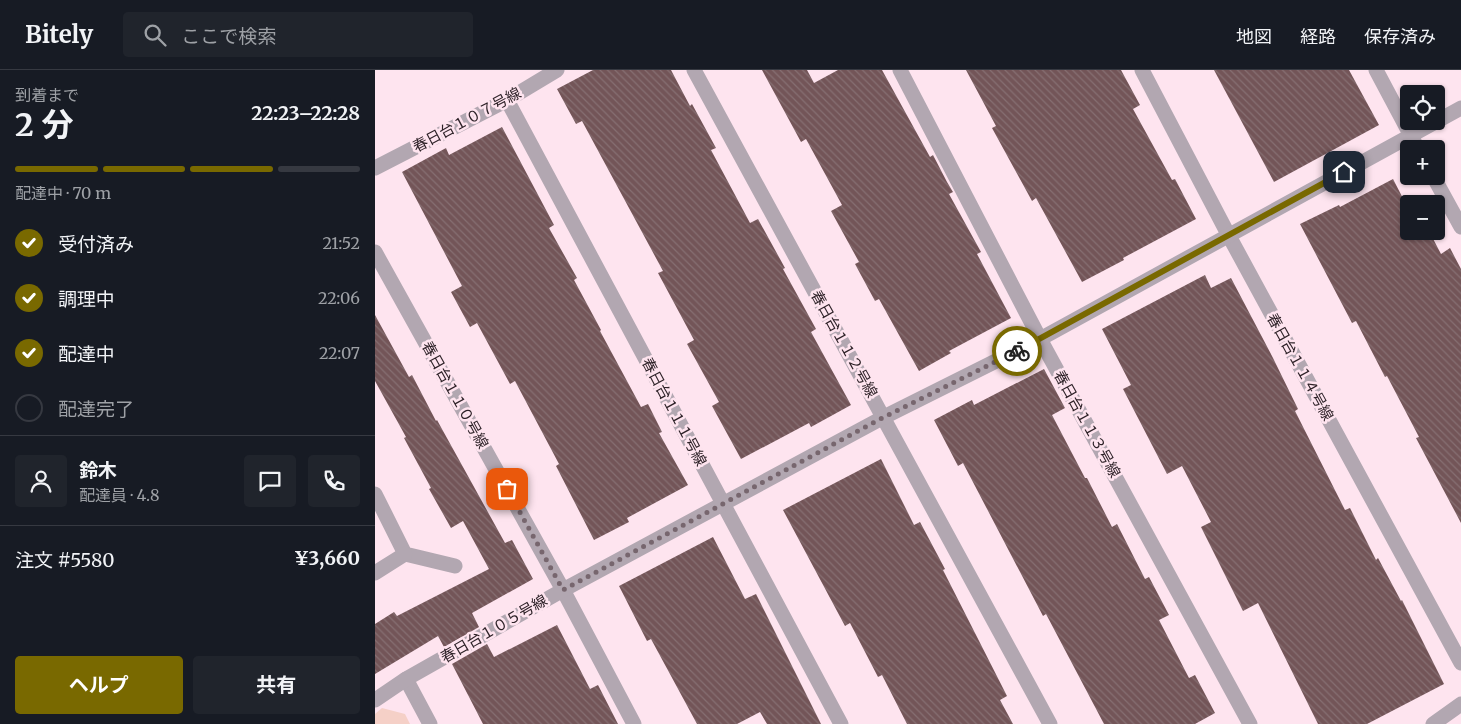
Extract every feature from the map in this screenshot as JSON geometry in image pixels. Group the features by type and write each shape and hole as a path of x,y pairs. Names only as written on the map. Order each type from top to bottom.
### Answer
{"street":[{"name":"春日台１０７号線","path":"375,168 507,100 557,70"},
{"name":"春日台１１２号線","path":"694,70 1050,724"},
{"name":"春日台１１３号線","path":"900,70 1041,339 1250,724"},
{"name":"春日台１１４号線","path":"1142,70 1229,236 1461,663"},
{"path":"1376,70 1413,140"},
{"name":"春日台１１１号線","path":"507,100 841,724"},
{"name":"春日台１０５号線","path":"1417,140 1461,108"},
{"name":"春日台１０５号線","path":"375,700 406,679 563,590 884,417 1041,339 1229,236 1400,149"},
{"path":"1438,185 1461,227"},
{"name":"春日台１１０号線","path":"375,252 563,590 634,724"},
{"path":"375,494 405,554"},
{"path":"375,573 405,554 455,566"},
{"path":"406,679 430,724"},
{"path":"1433,724 1461,704"}],"shaded area":[{"path":"382,708 405,714 410,724 375,724 375,714"}],"building":[{"path":"593,70 671,70 690,106 692,104 716,148 711,150 750,223 758,219 785,268 783,269 816,329 811,332 851,405 811,427 809,423 741,459 712,406 719,402 687,344 694,340 658,273 663,271 582,121 576,124 557,89"},
{"path":"762,70 807,70 814,83 838,70 882,70 930,157 933,155 953,192 949,194 981,252 977,254 1011,318 949,351 951,353 919,371 879,299 875,301 855,264 859,262 831,211 842,205 806,139 801,142"},
{"path":"966,70 1121,70 1140,105 1133,109 1172,180 1175,179 1196,219 1082,282 1036,198 1032,201 992,128 996,126"},
{"path":"1214,70 1349,70 1379,125 1274,182"},
{"path":"502,127 554,225 549,228 577,278 574,280 600,331 641,407 648,404 662,432 659,433 688,485 627,518 629,522 594,540 556,466 559,464 515,381 510,384 477,323 470,327 451,292 462,286 402,172 446,148 449,155"},
{"path":"1393,179 1401,195 1400,240 1434,240 1441,254 1450,248 1461,269 1461,523 1416,438 1419,437 1387,376 1385,377 1356,321 1352,323 1300,224 1339,205 1340,207"},
{"path":"1205,275 1211,288 1231,278 1273,358 1298,409 1295,411 1345,510 1350,508 1376,560 1378,558 1402,600 1444,684 1367,724 1318,724 1258,603 1243,611 1201,527 1211,522 1182,466 1167,474 1123,389 1131,385 1102,329"},
{"path":"375,315 409,377 412,375 505,543 512,540 533,579 472,613 479,627 444,647 438,636 375,674 375,624 394,612 397,616 489,569 463,521 451,528 429,489 431,488 404,438 406,437 375,381"},
{"path":"1044,369 1065,408 1052,415 1112,527 1117,524 1145,579 1149,577 1169,615 1159,620 1189,678 1195,675 1215,713 1195,724 1104,724 1046,614 1043,616 963,463 958,466 934,420 972,400 974,405"},
{"path":"881,459 914,525 920,522 945,569 943,570 1007,696 1000,700 1013,724 907,724 882,675 878,677 850,623 845,626 783,510"},
{"path":"713,537 745,599 756,594 821,724 767,724 760,712 737,724 697,724 651,639 647,641 619,586"},
{"path":"557,625 590,689 598,685 618,724 483,724 452,664 487,644 494,657"}],"way so far":[{"path":"507,489 563,590 884,417 1017,351"}],"route":[{"path":"1017,351 1212,246 1344,172"}]}
